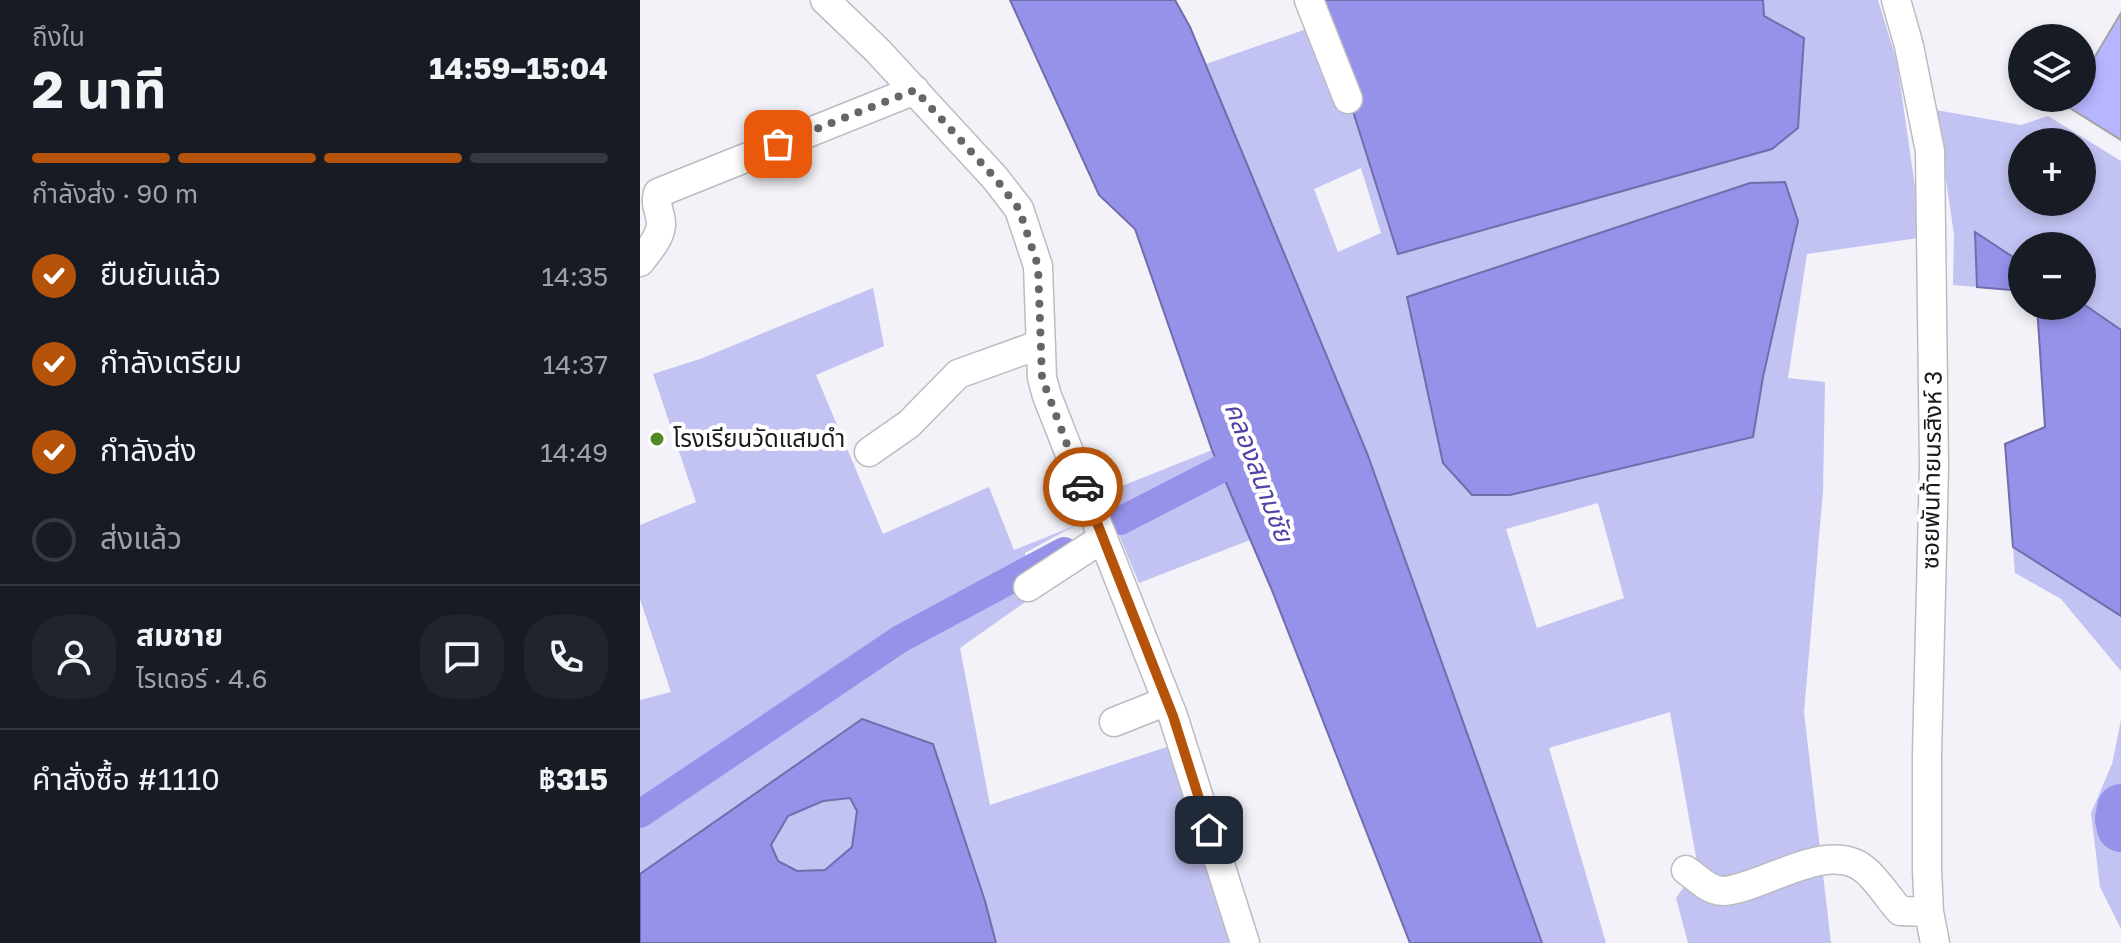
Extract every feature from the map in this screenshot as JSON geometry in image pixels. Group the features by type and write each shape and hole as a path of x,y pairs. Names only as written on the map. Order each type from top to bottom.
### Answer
{"street":[{"path":"825,0 915,90 1019,209 1038,266 1042,378 1047,396 1167,701 1245,943"},
{"path":"1309,0 1348,99"},
{"name":"ซอยพันท้ายนรสิงห์ 3","path":"1896,0 1909,46 1930,151 1934,395 1927,754 1929,912 1935,943"},
{"path":"640,262 656,240 661,224 655,202 658,193 915,90"},
{"path":"869,452 909,424 958,374 1041,344"},
{"path":"1028,587 1103,538"},
{"path":"1114,722 1167,701"},
{"path":"1686,870 1706,886 1721,891 1821,860 1842,861 1863,868 1900,911 1929,912"}],"shaded area":[{"path":"1763,0 1878,0 1897,62 1915,187 1918,238 1807,254 1788,378 1825,382 1823,491 1804,712 1831,943 1688,943 1676,898 1698,868 1670,712 1549,748 1606,943 1542,943 1367,453 1206,64 1327,22 1398,253 1764,16","holes":["1361,168 1381,233 1338,252 1314,189","1598,503 1624,598 1537,628 1506,529"]},
{"path":"1936,110 2021,125 2048,116 2067,128 2008,128 2008,216 2096,216 2096,146 2121,161 2121,330 2096,313 2096,232 2008,232 2008,254 1975,232 1977,287 1953,285 1954,235"},
{"path":"873,288 884,346 816,375 883,534 989,487 1014,550 1074,526 1025,553 1028,600 960,648 990,805 1173,745 1237,943 996,943 985,901 862,719 640,874 640,700 671,692 640,599 640,525 696,502 653,374 700,359"},
{"path":"1212,450 1250,540 1139,583 1102,494"},
{"path":"2013,547 2121,616 2121,671 2061,599 2015,573"},
{"path":"2121,720 2121,929 2100,887 2091,813 2112,764"},
{"path":"851,798 857,811 852,847 825,870 796,871 778,861 771,845 788,816 823,801"}],"water":[{"name":"คลองสนามชัย","path":"1010,0 1175,0 1190,27 1367,453 1542,943 1410,943 1271,588 1212,450 1135,229 1099,195"},
{"path":"1318,0 1763,0 1764,16 1804,38 1798,128 1772,149 1398,254"},
{"path":"1785,182 1798,221 1763,377 1753,437 1510,495 1472,495 1443,463 1407,297 1750,183"},
{"path":"1975,232 2008,254 2008,290 1977,287"},
{"path":"2096,313 2121,330 2121,616 2013,547 2005,444 2045,427 2038,320 2096,320"},
{"path":"862,719 933,744 996,943 640,943 640,874","holes":["850,798 857,811 852,847 825,870 797,871 778,861 771,845 788,816 823,801"]}],"building":[{"path":"2121,13 2121,140 2076,112 2096,112 2096,55"}],"waterway":[{"name":"คลองสนามชัย","path":"1120,521 1252,453"},
{"path":"640,814 900,639 1064,551"},
{"path":"2121,808 2121,828"}],"way so far":[{"path":"778,144 915,90 995,178 1019,209 1038,266 1042,378 1083,487"}],"place":[{"name":"โรงเรียนวัดแสมดำ","path":"657,439"}],"route":[{"path":"1083,487 1173,716 1209,830"}]}
